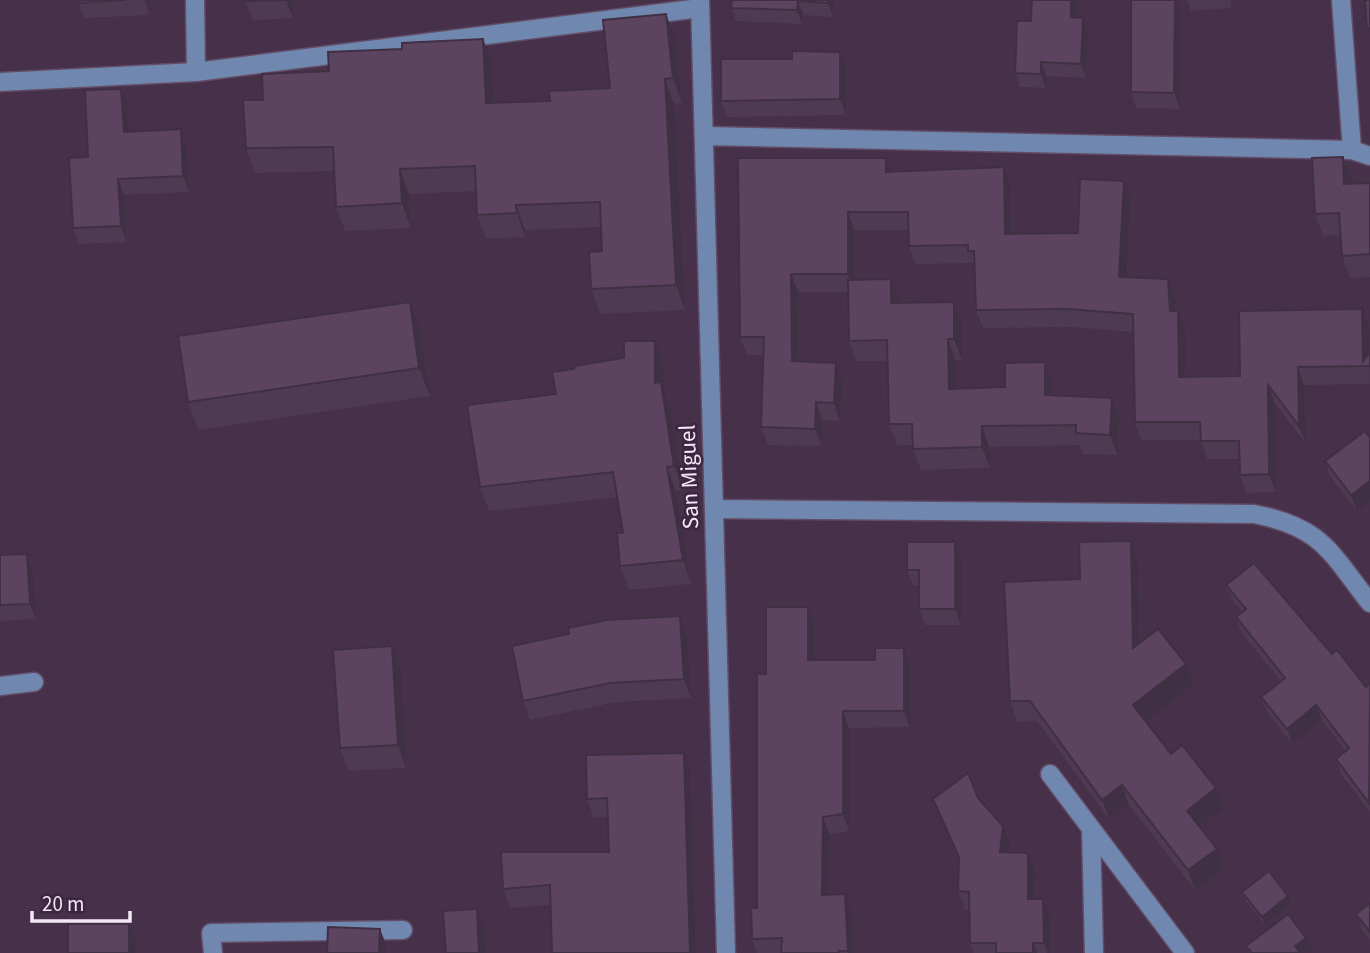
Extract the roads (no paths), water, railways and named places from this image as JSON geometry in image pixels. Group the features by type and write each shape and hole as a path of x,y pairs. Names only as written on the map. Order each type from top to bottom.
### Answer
{"street":[{"path":"195,0 196,72"},
{"path":"1341,0 1352,150"},
{"path":"0,82 196,72 700,4"},
{"name":"San Miguel","path":"700,4 726,953"},
{"path":"704,136 1352,150 1370,156"},
{"path":"714,509 1254,514 1288,521 1320,540 1370,603"},
{"path":"0,687 34,682"},
{"path":"1050,774 1185,953"},
{"path":"1091,829 1094,953"},
{"path":"212,953 211,933 403,930"}]}
